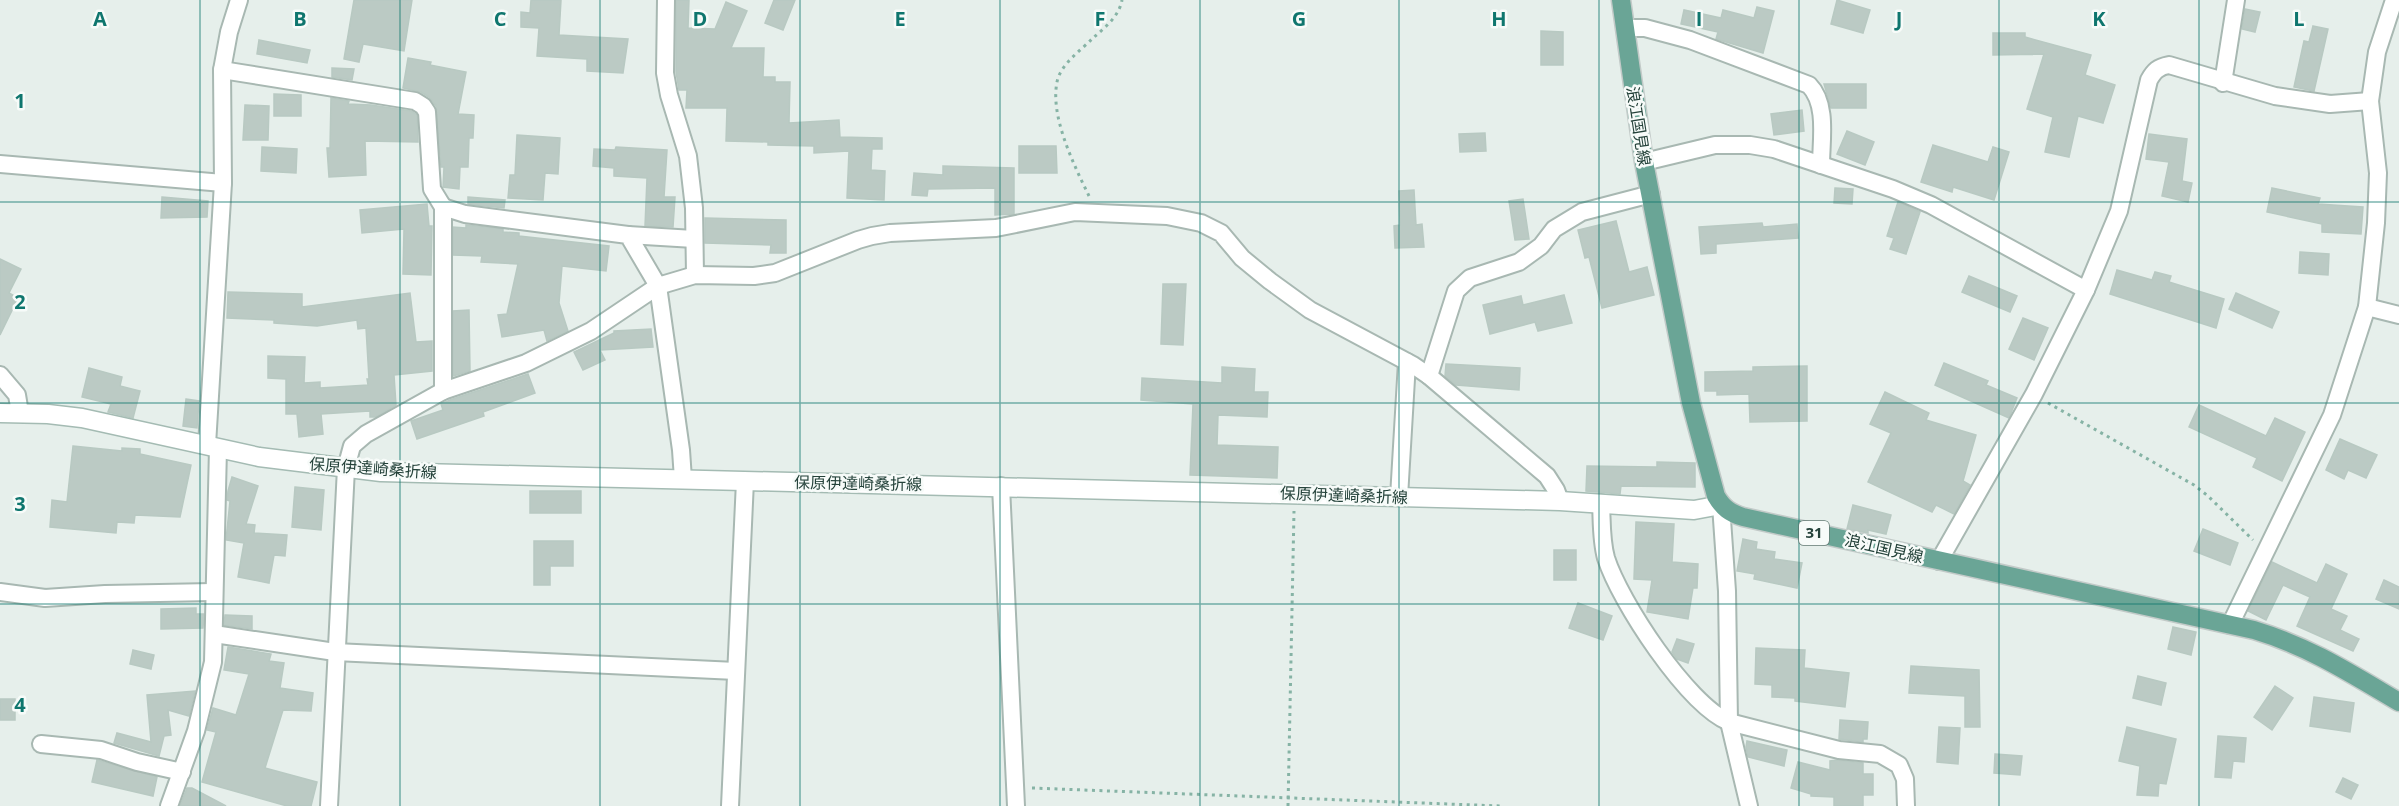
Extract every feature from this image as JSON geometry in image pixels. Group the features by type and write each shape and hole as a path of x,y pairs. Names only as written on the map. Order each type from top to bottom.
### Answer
{"main road":[{"name":"浪江国見線","path":"1621,0 1644,162 1691,403 1716,496 1721,505 1734,515 2230,624 2289,641 2322,657 2399,702"},
{"name":"保原伊達崎桑折線","path":"0,413 48,414 82,418 259,457 381,472 1560,501 1694,510 1721,505"}],"street":[{"path":"169,806 196,731 213,662 213,447 223,183 222,70 229,32 239,0"},
{"path":"666,0 665,73 688,156 694,208 695,275"},
{"path":"2223,83 2236,0"},
{"path":"2230,624 2332,415 2367,307 2376,223 2378,173 2370,101 2377,52 2394,0"},
{"path":"1625,28 1645,28 1690,40 1809,85 1818,98 1820,110 1821,165"},
{"path":"1939,561 2034,394 2086,290 2119,212 2149,80 2153,72 2161,66 2169,65 2223,83 2275,96 2330,104 2370,101"},
{"path":"222,70 365,92 415,101 423,105 427,112 432,189 443,207 443,391"},
{"path":"1644,162 1715,146 1750,145 1774,149 1893,189 1930,205 2086,290"},
{"path":"0,164 223,183"},
{"path":"1429,376 1456,291 1470,278 1518,261 1541,246 1554,229 1582,212 1651,194"},
{"path":"443,207 465,214 628,235 694,239"},
{"path":"329,806 346,468 348,455 356,441 443,391 525,363 591,330 658,286 695,275 764,276 872,237 890,233 987,229 1053,215 1096,212 1167,216 1201,223 1221,233 1242,258 1310,310 1429,376 1547,476 1560,501"},
{"path":"628,235 658,286 683,479"},
{"path":"2367,307 2399,315"},
{"path":"1399,497 1407,362"},
{"path":"0,375 17,395 20,413"},
{"path":"730,806 745,481"},
{"path":"1001,486 1016,806"},
{"path":"1601,503 1606,557 1614,578 1680,682 1719,718 1729,722 1839,750 1880,754 1899,765 1905,779 1906,806"},
{"path":"1721,505 1727,591 1729,722 1749,806"},
{"path":"0,592 45,598 105,594 213,592"},
{"path":"214,634 335,652 736,671"},
{"path":"41,744 101,750 137,762 182,772"}],"path":[{"path":"1096,212 1071,158 1057,108 1057,80 1068,62 1112,21 1122,0"},
{"path":"2034,394 2194,485 2266,550"},
{"path":"1288,806 1294,494"},
{"path":"1015,788 1500,806"}],"building":[{"path":"354,0 412,0 404,51 363,44 359,62 344,59"},
{"path":"531,0 561,0 559,35 628,39 623,73 587,71 587,59 537,56 539,28 521,27 521,12 530,13"},
{"path":"676,0 689,0 688,28 715,29 726,2 747,11 731,48 764,48 763,77 775,77 775,82 790,82 789,123 839,120 840,137 882,138 882,149 872,149 871,170 885,171 884,200 847,198 849,151 814,153 814,146 726,141 727,108 686,108 687,90 679,90 676,72"},
{"path":"774,0 795,0 783,30 765,23"},
{"path":"1837,0 1870,10 1863,33 1831,24"},
{"path":"1757,7 1774,11 1763,53 1716,39 1718,32 1681,24 1684,10 1721,18 1723,10 1754,18"},
{"path":"2245,9 2260,12 2255,32 2242,29"},
{"path":"2313,26 2328,29 2314,91 2294,87 2304,41 2309,42"},
{"path":"1541,31 1563,32 1563,65 1541,65"},
{"path":"1993,33 2025,33 2025,37 2091,55 2085,75 2115,85 2103,123 2078,116 2069,157 2045,152 2053,117 2027,109 2044,54 1993,55"},
{"path":"259,40 310,50 307,63 257,54"},
{"path":"408,58 466,72 458,114 474,115 473,138 469,138 468,167 460,167 459,189 443,187 444,167 441,167 436,106 429,97 421,92 403,88"},
{"path":"332,68 354,69 352,80 332,77"},
{"path":"1824,84 1866,84 1866,108 1831,108"},
{"path":"274,94 301,95 301,116 274,116"},
{"path":"331,98 349,101 348,104 411,111 417,115 418,142 365,141 366,175 329,177 327,148 330,148"},
{"path":"245,105 269,106 268,140 243,140"},
{"path":"1802,110 1804,131 1774,135 1771,114"},
{"path":"1847,131 1874,142 1865,165 1837,154"},
{"path":"1485,133 1486,151 1460,152 1459,134"},
{"path":"2149,134 2187,139 2182,181 2192,183 2188,202 2162,196 2169,162 2146,159"},
{"path":"517,135 560,138 558,174 545,173 543,200 508,198 510,175 515,175"},
{"path":"1933,145 1988,162 1993,147 2009,152 1994,200 1953,187 1952,192 1921,182"},
{"path":"1019,146 1056,146 1057,173 1019,173"},
{"path":"262,147 297,149 296,173 261,171"},
{"path":"616,147 667,150 664,197 675,197 673,227 645,226 647,178 614,176 614,168 593,166 594,149 615,150"},
{"path":"943,166 1014,168 1014,214 995,215 995,188 928,189 927,196 912,195 914,173 943,175"},
{"path":"1835,188 1853,189 1852,204 1834,203"},
{"path":"2272,188 2320,198 2318,204 2363,207 2361,234 2322,232 2322,224 2267,212"},
{"path":"1414,190 1416,225 1422,224 1424,247 1395,248 1394,226 1400,225 1399,191"},
{"path":"162,197 208,201 207,217 161,218"},
{"path":"468,197 505,200 504,208 468,204"},
{"path":"1523,199 1529,239 1515,240 1509,201"},
{"path":"1898,202 1920,212 1906,254 1890,249 1894,238 1887,236"},
{"path":"427,204 429,226 432,226 431,275 403,274 404,229 362,233 360,210"},
{"path":"705,218 786,220 786,253 770,253 771,245 705,243"},
{"path":"1616,221 1629,272 1647,267 1654,295 1602,308 1589,257 1585,258 1578,230"},
{"path":"1762,223 1763,227 1797,224 1798,238 1716,244 1716,253 1701,254 1699,227"},
{"path":"466,225 503,229 503,232 519,233 519,236 609,246 606,271 562,266 559,303 568,331 547,341 544,330 502,337 498,315 507,314 518,264 481,262 482,256 453,255 453,227 466,228"},
{"path":"2300,252 2329,254 2328,275 2299,273"},
{"path":"0,259 21,269 9,293 18,298 0,335"},
{"path":"2117,270 2152,280 2155,272 2171,276 2169,282 2224,299 2216,328 2110,294"},
{"path":"1969,276 2017,296 2010,312 1962,292"},
{"path":"1163,284 1186,284 1183,345 1161,344"},
{"path":"228,292 302,294 302,307 410,293 416,342 432,341 432,371 394,375 396,405 376,417 370,417 370,411 321,414 323,434 299,437 297,414 286,414 286,379 268,378 268,356 305,357 304,383 320,382 320,388 368,385 366,328 358,329 357,320 317,326 274,323 274,320 227,318"},
{"path":"2236,293 2279,312 2272,328 2229,309"},
{"path":"1564,295 1572,323 1538,331 1535,322 1490,334 1483,305 1521,296 1523,305"},
{"path":"469,310 470,371 453,376 453,311"},
{"path":"2023,318 2048,328 2034,360 2009,349"},
{"path":"651,329 653,347 600,350 605,360 583,370 574,352 614,331"},
{"path":"1944,363 1988,381 1986,385 2017,398 2009,418 1935,385"},
{"path":"1446,364 1520,368 1519,390 1456,385 1445,376"},
{"path":"1807,366 1807,421 1750,422 1749,394 1717,395 1717,391 1705,391 1705,372 1753,371 1753,367"},
{"path":"1222,367 1255,369 1254,392 1268,392 1267,417 1218,415 1217,445 1278,447 1277,478 1190,475 1193,404 1141,400 1142,378 1222,383"},
{"path":"89,368 122,377 120,386 140,391 133,418 108,412 111,404 82,397"},
{"path":"528,374 535,393 483,412 484,416 417,439 411,421 443,410 441,404 450,400"},
{"path":"1885,392 1929,413 1926,420 1976,435 1963,481 1970,485 1954,514 1936,505 1932,512 1868,482 1891,433 1870,424"},
{"path":"186,399 199,401 197,428 183,426"},
{"path":"2199,405 2266,436 2275,418 2305,432 2282,481 2253,467 2257,458 2189,427"},
{"path":"2340,439 2377,455 2366,478 2348,470 2344,479 2326,470"},
{"path":"73,446 122,451 122,448 140,449 140,454 191,465 180,517 135,515 134,523 117,522 116,533 50,527 52,500 67,502"},
{"path":"1657,462 1695,463 1695,487 1621,486 1620,494 1586,491 1587,466 1657,467"},
{"path":"232,477 258,486 246,524 255,525 254,533 287,535 285,556 274,555 269,583 238,577 244,543 226,540 230,501 227,500"},
{"path":"295,487 324,490 321,530 292,527"},
{"path":"530,491 581,491 581,513 530,513"},
{"path":"1853,505 1891,515 1886,534 1847,529"},
{"path":"1636,522 1674,524 1672,562 1698,564 1697,588 1693,588 1688,619 1647,612 1652,580 1634,579"},
{"path":"2203,529 2238,543 2230,565 2194,551"},
{"path":"1743,539 1757,542 1756,549 1775,552 1774,559 1802,563 1797,588 1754,579 1755,574 1737,571"},
{"path":"534,541 573,541 573,566 550,566 550,585 534,585"},
{"path":"1554,550 1576,550 1576,580 1554,580"},
{"path":"2272,562 2317,583 2326,564 2347,574 2331,609 2347,616 2340,630 2359,639 2353,651 2297,626 2310,597 2283,585 2266,620 2248,611"},
{"path":"2384,580 2399,587 2399,609 2376,599"},
{"path":"1578,603 1612,616 1603,640 1569,628"},
{"path":"196,608 196,614 204,614 203,628 161,629 161,609"},
{"path":"225,615 252,616 252,629 224,625"},
{"path":"2173,627 2196,632 2191,655 2168,649"},
{"path":"1677,639 1694,644 1688,663 1677,659 1672,652"},
{"path":"228,647 271,654 269,661 284,663 280,688 313,693 311,711 283,710 265,768 317,782 311,806 287,806 202,782 216,732 207,730 213,708 236,715 249,674 224,670"},
{"path":"1756,648 1805,650 1804,668 1849,673 1845,707 1795,701 1795,698 1772,697 1772,685 1755,684"},
{"path":"133,650 154,655 151,669 130,664"},
{"path":"1911,666 1979,670 1980,727 1965,727 1965,696 1909,693"},
{"path":"2138,676 2166,683 2161,705 2133,698"},
{"path":"2275,686 2293,698 2272,730 2254,717"},
{"path":"195,691 189,716 168,710 171,735 164,736 159,756 114,743 117,733 151,742 147,695"},
{"path":"2314,697 2354,703 2350,732 2310,726"},
{"path":"0,699 15,699 15,720 0,720"},
{"path":"1840,720 1868,722 1867,739 1863,739 1863,742 1839,739"},
{"path":"1939,727 1960,728 1958,764 1937,762"},
{"path":"2127,727 2176,739 2166,784 2159,783 2158,796 2137,795 2140,766 2119,761"},
{"path":"2218,736 2246,738 2244,762 2233,761 2231,778 2215,777"},
{"path":"1747,741 1787,750 1784,766 1748,757"},
{"path":"1995,754 2022,756 2020,775 1994,773"},
{"path":"97,760 157,777 153,796 92,782"},
{"path":"1830,761 1863,763 1863,774 1873,774 1873,795 1863,795 1863,806 1834,806 1834,797 1811,796 1811,794 1791,788 1798,762 1830,770"},
{"path":"2343,778 2358,785 2351,799 2336,792"},
{"path":"187,788 192,788 226,806 180,806"}]}
